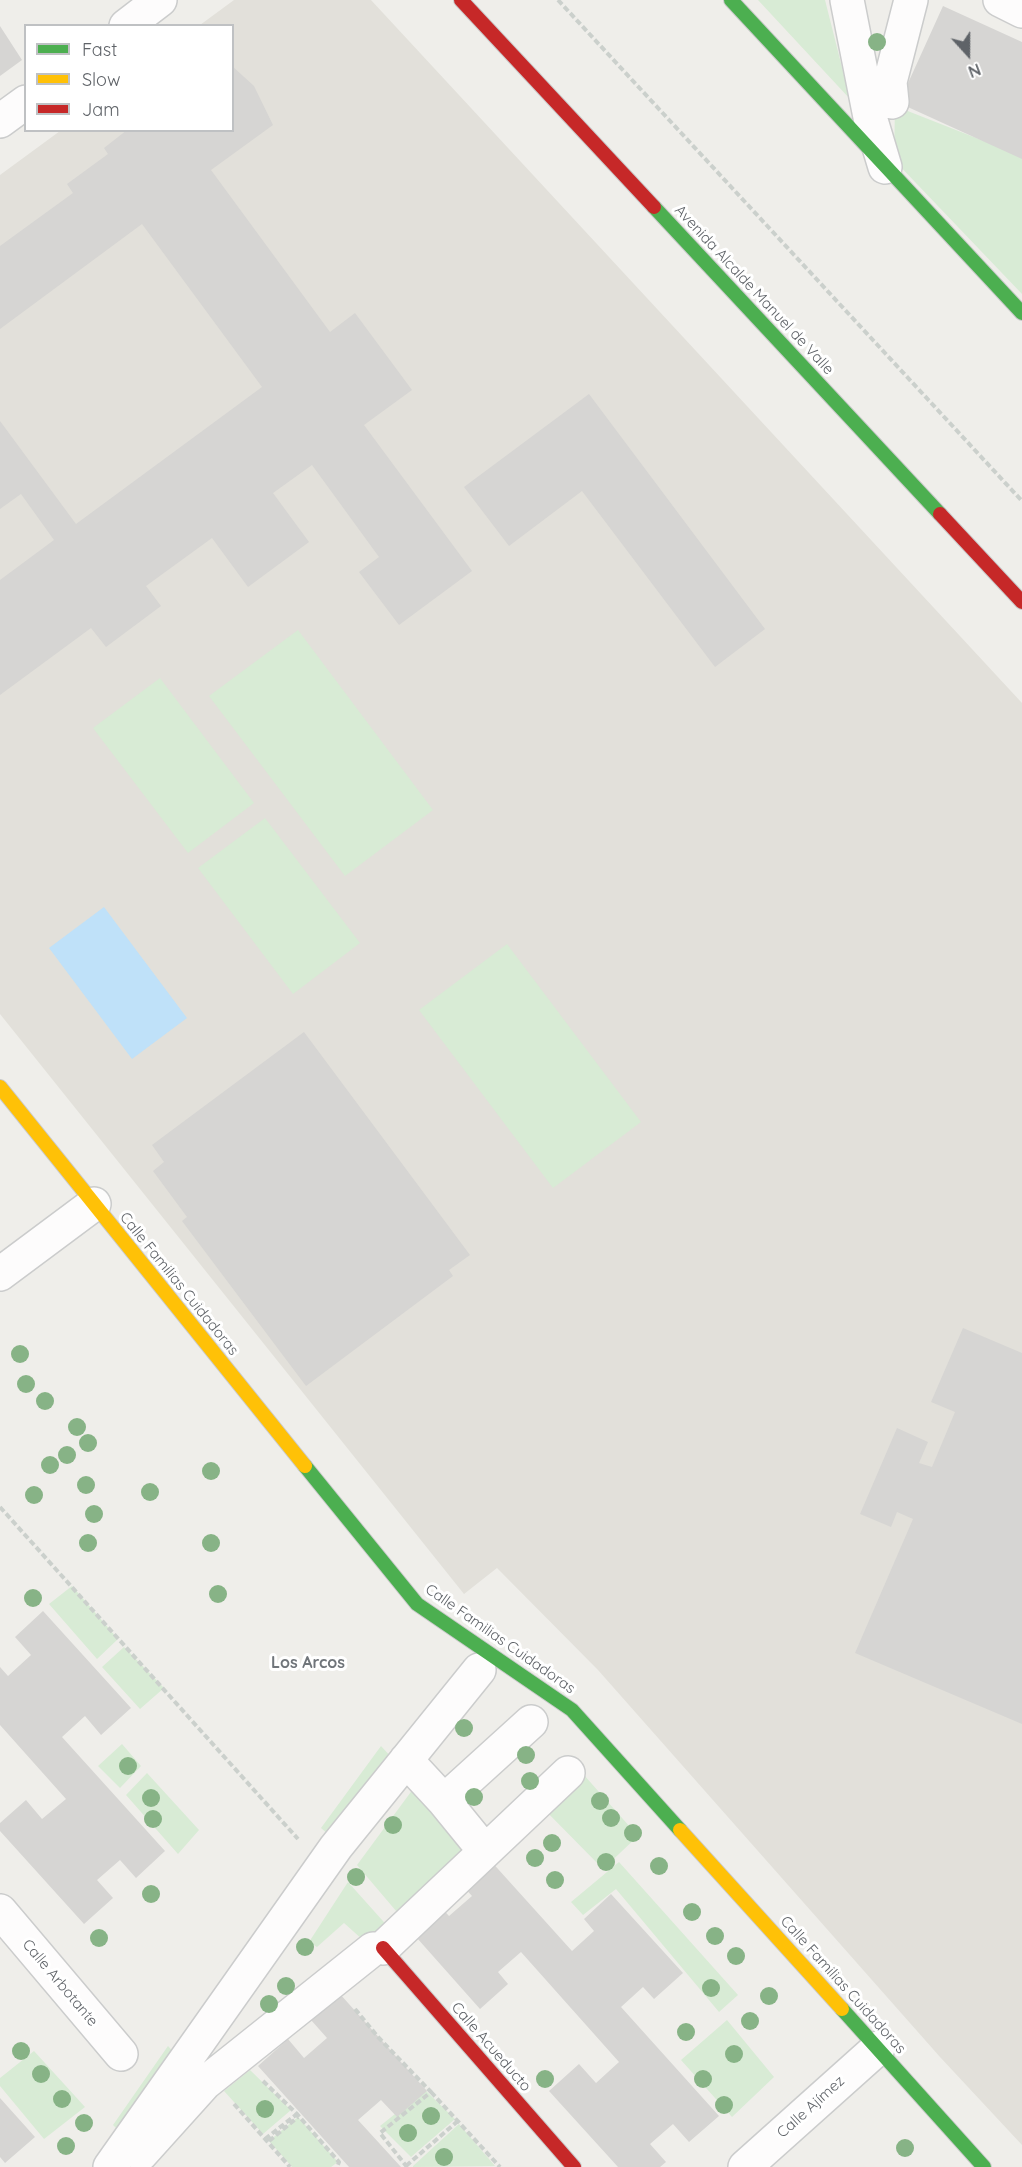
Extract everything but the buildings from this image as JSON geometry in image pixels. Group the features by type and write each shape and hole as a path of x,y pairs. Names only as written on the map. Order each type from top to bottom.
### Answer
{"street":[{"path":"129,24 160,0"},
{"name":"Avenida Alcalde Manuel de Valle","path":"461,0 1022,602"},
{"path":"731,0 1022,313"},
{"path":"847,0 870,117 885,166"},
{"path":"892,102 890,82 911,0"},
{"path":"1000,0 1022,11"},
{"path":"0,121 24,103"},
{"name":"Calle Familias Cuidadoras","path":"0,1087 417,1604 572,1710 984,2167"},
{"path":"0,1274 94,1204"},
{"path":"479,1670 322,1866 116,2159 133,2163 205,2084 378,1948 568,1773"},
{"path":"444,1801 531,1722"},
{"path":"406,1760 475,1839"},
{"name":"Calle Arbotante","path":"0,1911 121,2054"},
{"name":"Calle Acueducto","path":"378,1948 574,2167"},
{"name":"Calle Ajímez","path":"745,2167 878,2048"}],"path":[{"path":"558,0 1022,501"},
{"path":"0,1507 322,1866"},
{"path":"378,2037 459,2120 500,2167"},
{"path":"258,2075 298,2115 339,2162 337,2167"},
{"path":"431,2092 380,2133 407,2167 459,2120"},
{"path":"269,2141 298,2115"},
{"path":"290,2167 265,2139 298,2115"}],"shaded area":[{"path":"234,0 371,0 1022,703 1022,2145 940,2057 598,1670 497,1568 464,1594 0,1014 0,175 59,132 234,132 234,24 201,24"}],"green space":[{"path":"758,0 825,0 850,99"},
{"path":"895,106 1022,156 1022,294 894,160"},
{"path":"298,630 433,810 345,876 209,696"},
{"path":"160,678 254,803 188,853 93,728"},
{"path":"265,818 360,943 293,994 198,868"},
{"path":"507,944 641,1122 553,1188 419,1010"},
{"path":"72,1586 118,1639 97,1659 49,1604"},
{"path":"124,1647 164,1688 140,1709 102,1667"},
{"path":"122,1744 141,1766 120,1788 98,1766"},
{"path":"381,1746 406,1773 329,1835 321,1828"},
{"path":"576,1766 638,1836 603,1869 536,1801"},
{"path":"147,1773 199,1830 178,1854 126,1795"},
{"path":"416,1785 481,1855 408,1925 357,1865"},
{"path":"619,1862 738,1995 719,2012 616,1889 583,1915 571,1902"},
{"path":"348,1882 391,1930 373,1949 344,1923 317,1947 309,1942"},
{"path":"727,2020 774,2077 732,2117 681,2060"},
{"path":"168,2046 195,2076 139,2151 113,2125"},
{"path":"34,2051 85,2107 44,2139 0,2086 0,2078"},
{"path":"250,2070 291,2110 263,2134 224,2091"},
{"path":"425,2090 455,2119 411,2157 380,2126"},
{"path":"298,2117 338,2162 331,2167 292,2167 269,2141"},
{"path":"459,2124 495,2166 413,2167 413,2166"}],"water":[{"path":"104,907 187,1018 132,1059 49,948"}],"traffic: fast":[{"path":"731,0 1022,313"},
{"path":"654,207 940,514"},
{"path":"305,1466 417,1604 572,1710 680,1830"},
{"path":"842,2009 984,2167"}],"traffic: slow":[{"path":"0,1087 305,1466"},
{"path":"680,1830 842,2009"}],"traffic: jam":[{"path":"461,0 654,207"},
{"path":"940,514 1022,602"},
{"path":"383,1948 574,2167"}],"district":[{"name":"Los Arcos","path":"308,1663"}]}
